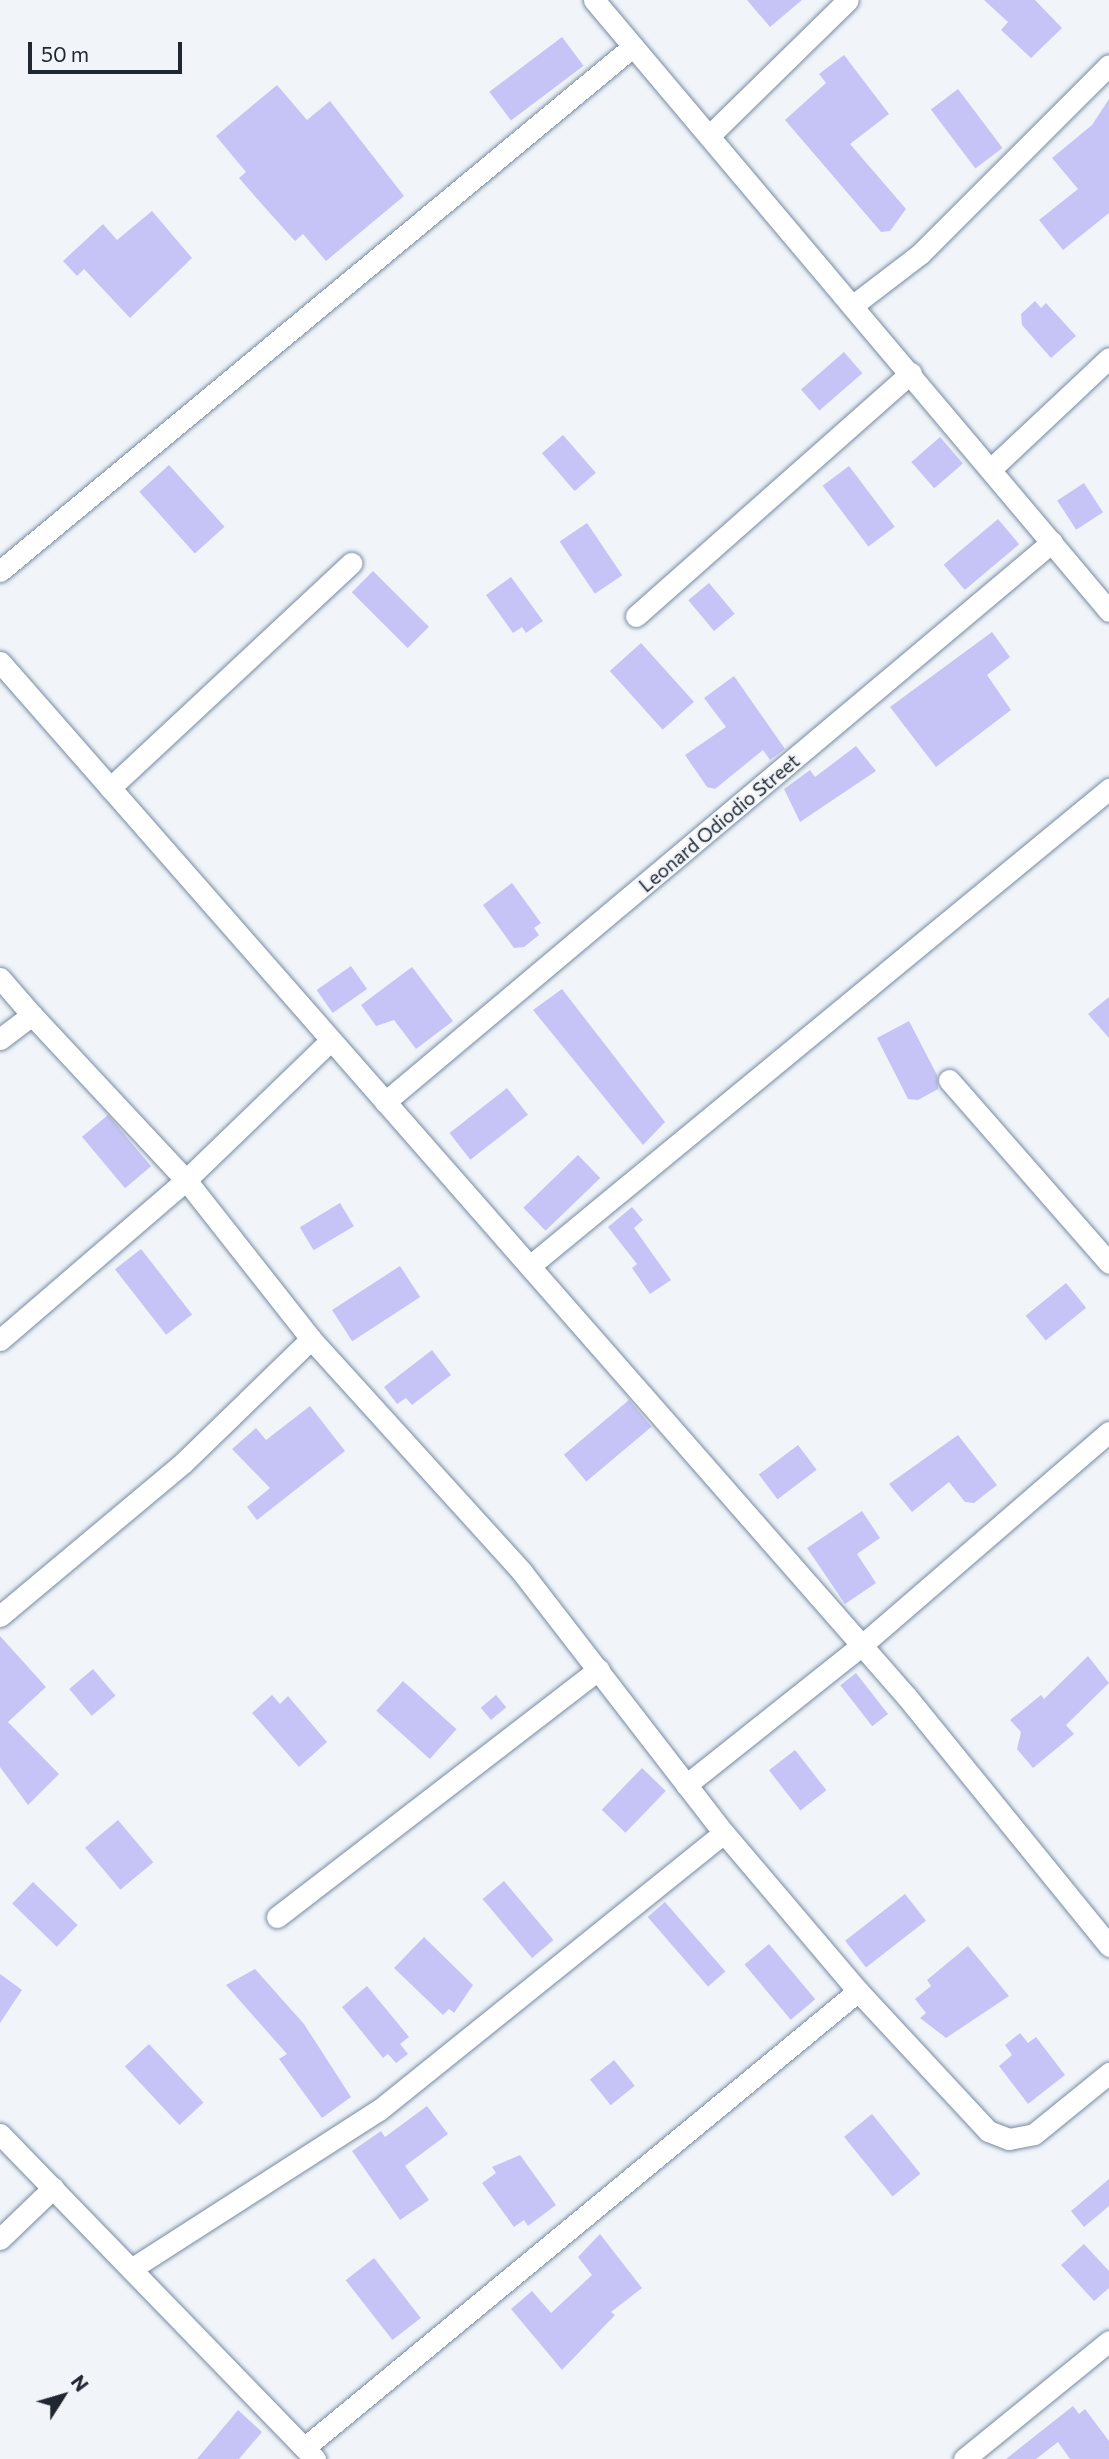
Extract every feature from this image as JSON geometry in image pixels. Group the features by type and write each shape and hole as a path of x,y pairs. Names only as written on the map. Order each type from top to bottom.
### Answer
{"street":[{"path":"594,0 631,48 993,467 1109,611"},
{"path":"709,136 848,0"},
{"path":"0,570 631,48"},
{"path":"852,306 920,254 1109,65"},
{"path":"993,467 1109,358"},
{"path":"636,616 911,373"},
{"name":"Leonard Odiodio Street","path":"384,1102 1052,542"},
{"path":"110,788 351,563"},
{"path":"0,662 329,1042 531,1265 862,1645 1109,1946"},
{"path":"531,1265 1109,789"},
{"path":"0,978 186,1180 311,1339 522,1572 724,1833 858,1991 988,2130 1009,2139 1034,2134 1109,2073"},
{"path":"0,1039 32,1015"},
{"path":"0,1340 186,1180 329,1042"},
{"path":"949,1080 1109,1263"},
{"path":"0,1616 183,1463 311,1339"},
{"path":"686,1785 862,1645 1109,1432"},
{"path":"277,1917 599,1669"},
{"path":"131,2269 379,2110 724,1833"},
{"path":"0,2134 309,2453 858,1991"},
{"path":"0,2239 53,2188"},
{"path":"964,2459 1109,2341"}],"building":[{"path":"747,0 802,0 770,27"},
{"path":"984,0 1035,0 1062,28 1031,58 1001,30 1008,22"},
{"path":"562,37 584,66 511,121 489,92"},
{"path":"844,55 889,114 850,144 906,209 890,231 881,232 785,120 826,83 819,74"},
{"path":"277,85 307,120 330,101 404,196 326,261 303,234 295,241 259,201 239,178 246,172 216,136"},
{"path":"958,89 1003,148 975,169 931,109"},
{"path":"1109,99 1109,213 1063,250 1039,220 1078,189 1052,158 1092,125"},
{"path":"152,211 192,258 130,318 84,269 77,276 63,261 103,224 117,240"},
{"path":"1035,301 1041,308 1046,303 1076,336 1051,358 1022,325 1021,314"},
{"path":"844,352 862,373 819,411 801,389"},
{"path":"563,435 596,473 575,491 542,453"},
{"path":"940,437 963,463 934,488 911,462"},
{"path":"169,465 225,527 195,553 139,492"},
{"path":"849,466 895,527 868,547 823,486"},
{"path":"1084,483 1103,512 1076,530 1057,500"},
{"path":"998,519 1019,544 965,590 944,565"},
{"path":"587,523 622,575 595,594 560,541"},
{"path":"373,571 429,627 408,648 352,592"},
{"path":"511,577 543,621 526,633 522,627 513,633 486,595"},
{"path":"709,583 735,614 714,631 688,600"},
{"path":"992,632 1010,657 987,675 1011,710 936,767 890,707"},
{"path":"641,643 694,702 663,730 610,671"},
{"path":"734,676 785,749 770,760 763,750 715,789 707,787 685,755 726,727 704,698"},
{"path":"856,746 876,771 800,822 784,789 810,770 815,777"},
{"path":"512,883 541,923 534,928 539,935 524,947 514,948 483,905"},
{"path":"351,966 367,989 333,1013 317,990"},
{"path":"412,967 453,1021 416,1049 394,1020 376,1026 361,1005"},
{"path":"562,989 665,1122 643,1145 533,1010"},
{"path":"1109,997 1109,1038 1088,1014"},
{"path":"909,1021 937,1075 938,1089 918,1100 908,1099 877,1038"},
{"path":"507,1088 528,1115 470,1160 449,1133"},
{"path":"108,1115 151,1166 125,1188 82,1137"},
{"path":"578,1155 600,1178 546,1231 523,1208"},
{"path":"340,1203 354,1226 314,1250 300,1227"},
{"path":"632,1207 643,1220 634,1228 671,1280 650,1294 632,1268 637,1264 608,1227"},
{"path":"141,1249 192,1314 166,1335 115,1269"},
{"path":"400,1266 420,1297 352,1341 332,1310"},
{"path":"1066,1283 1086,1308 1046,1341 1026,1316"},
{"path":"432,1350 451,1375 412,1405 406,1398 397,1404 384,1387"},
{"path":"629,1400 651,1427 586,1481 564,1455"},
{"path":"310,1406 345,1451 257,1520 247,1507 270,1488 232,1449 256,1428 266,1440"},
{"path":"958,1435 997,1485 974,1503 965,1502 949,1482 912,1512 889,1484"},
{"path":"798,1445 817,1470 778,1499 759,1474"},
{"path":"862,1511 880,1538 857,1554 876,1583 845,1604 807,1548"},
{"path":"0,1636 46,1687 8,1722 59,1774 28,1805 0,1767"},
{"path":"1088,1656 1109,1683 1066,1725 1074,1734 1033,1768 1017,1749 1021,1732 1010,1720 1041,1695 1044,1699"},
{"path":"93,1669 115,1696 92,1716 69,1689"},
{"path":"856,1673 888,1714 872,1726 840,1685"},
{"path":"403,1681 457,1729 430,1759 376,1711"},
{"path":"272,1695 280,1704 288,1696 327,1742 299,1767 252,1713"},
{"path":"496,1695 506,1707 491,1720 481,1708"},
{"path":"795,1750 826,1790 800,1811 769,1770"},
{"path":"642,1768 666,1791 625,1833 602,1810"},
{"path":"118,1820 153,1862 120,1890 85,1848"},
{"path":"504,1881 553,1940 532,1958 483,1899"},
{"path":"33,1882 78,1925 57,1947 12,1904"},
{"path":"905,1894 926,1921 866,1968 845,1941"},
{"path":"665,1902 725,1971 708,1987 648,1917"},
{"path":"424,1937 473,1985 454,2013 449,2009 443,2015 394,1968"},
{"path":"769,1944 815,1999 791,2020 744,1965"},
{"path":"968,1946 1009,1996 946,2038 920,2018 926,2013 915,1999 931,1986 927,1980"},
{"path":"255,1969 304,2024 351,2097 322,2118 279,2059 287,2054 226,1985"},
{"path":"0,1974 22,1990 0,2023"},
{"path":"367,1986 409,2037 400,2044 408,2054 396,2063 388,2054 383,2058 342,2007"},
{"path":"1020,2033 1028,2043 1036,2037 1065,2075 1028,2104 999,2066 1012,2055 1005,2045"},
{"path":"149,2044 204,2103 179,2125 125,2067"},
{"path":"614,2060 635,2086 611,2105 590,2080"},
{"path":"427,2106 448,2134 405,2166 429,2200 400,2220 352,2151 381,2131 385,2137"},
{"path":"872,2114 920,2174 892,2196 844,2137"},
{"path":"520,2155 556,2205 528,2226 524,2220 514,2227 482,2183 496,2173 492,2167"},
{"path":"1109,2179 1109,2206 1084,2227 1071,2211"},
{"path":"600,2234 642,2288 611,2312 615,2315 562,2370 511,2309 532,2291 551,2313 592,2275 578,2257"},
{"path":"1084,2244 1109,2271 1109,2288 1094,2301 1061,2265"},
{"path":"374,2258 421,2318 392,2340 346,2280"},
{"path":"1073,2406 1079,2414 1085,2409 1109,2441 1109,2459 1070,2459 1058,2442 1036,2459 1006,2459"},
{"path":"238,2410 262,2432 239,2459 197,2459"}]}
